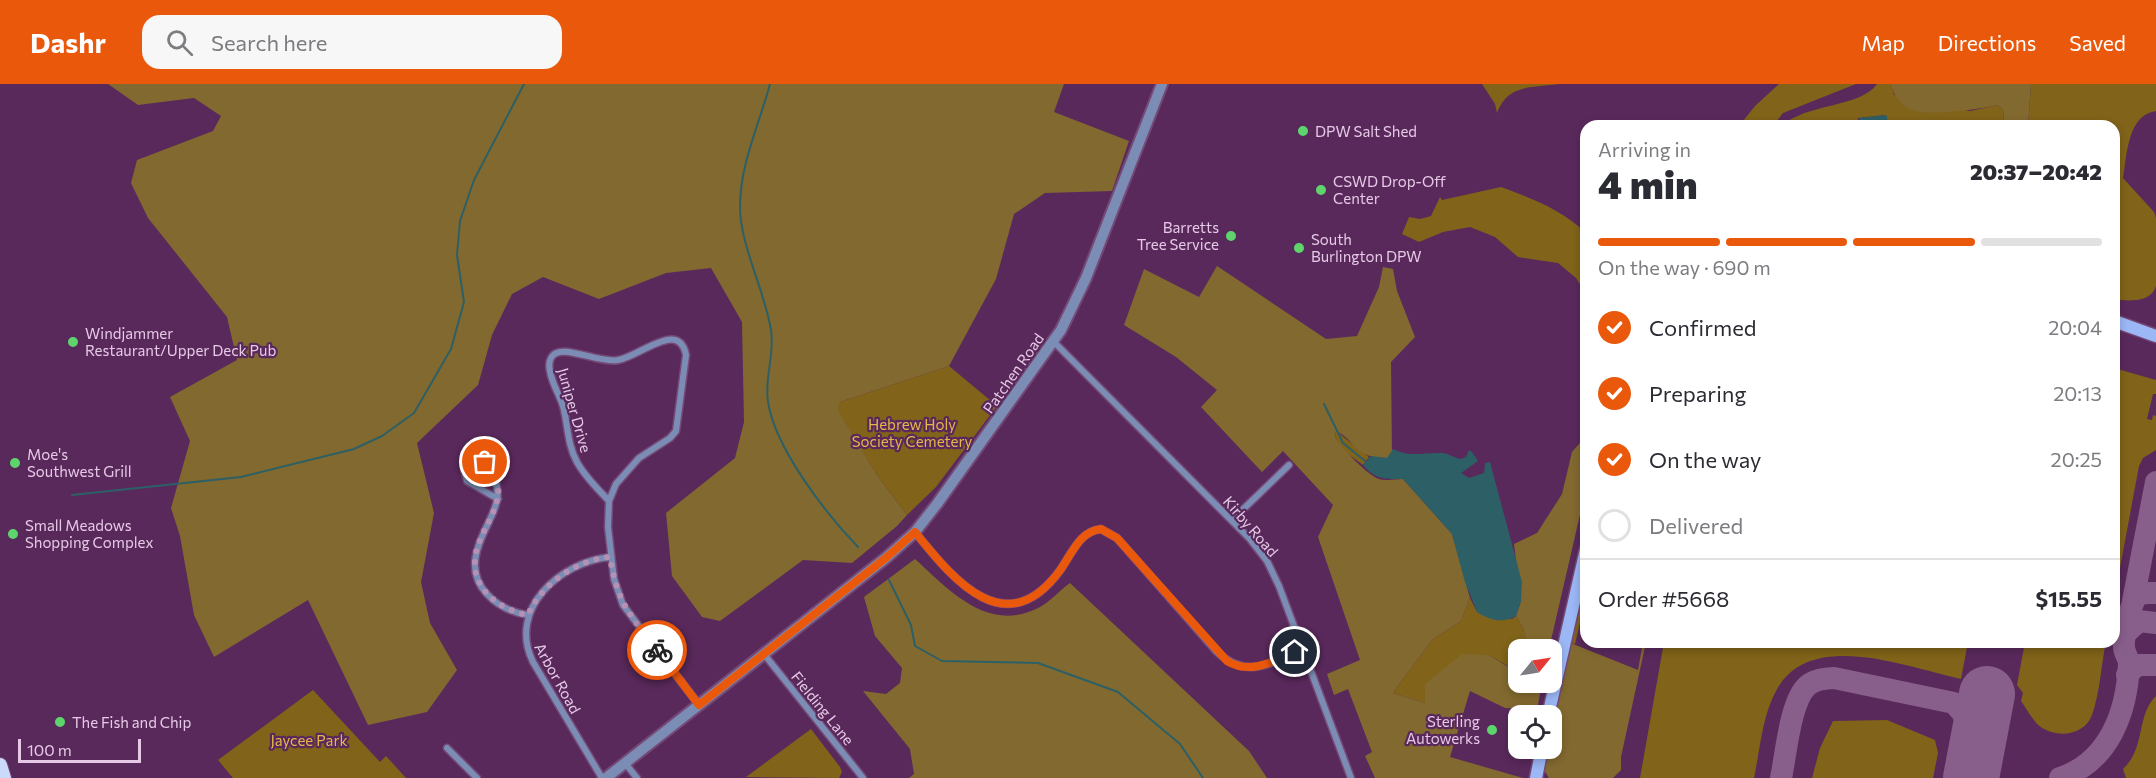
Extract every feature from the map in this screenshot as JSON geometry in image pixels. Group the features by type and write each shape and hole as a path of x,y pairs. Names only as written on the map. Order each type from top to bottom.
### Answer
{"main road":[{"path":"2120,323 2156,336"},
{"path":"1551,705 1580,575"},
{"path":"1536,778 1540,759"},
{"path":"0,765 3,778"}],"street":[{"name":"Patchen Road","path":"604,778 887,557 915,532 1054,342 1086,278 1162,84"},
{"name":"Juniper Drive","path":"664,339 676,340 683,346 686,355 676,431 628,470 616,484 609,501 579,465 572,451 563,408 550,372 550,359 556,351 566,349 602,361 619,360 642,353 664,339"},
{"name":"Kirby Road","path":"1054,342 1259,549 1275,574 1351,778"},
{"path":"498,499 467,481 464,470 470,461 478,459 487,464 496,480 498,499 493,516 477,550 477,574 483,590 494,602 507,610 528,615 544,591 572,569 590,560 610,557"},
{"path":"1232,520 1289,465"},
{"path":"609,501 610,557 614,579 623,605 699,705"},
{"path":"915,532 944,566 966,587 985,600 1007,605 1024,602 1041,592 1085,534 1101,529 1117,538 1217,652 1233,665 1256,668 1303,649"},
{"name":"Arbor Road","path":"528,615 525,637 529,654 604,778"},
{"name":"Fielding Lane","path":"764,654 863,778"},
{"path":"447,748 477,778"},
{"path":"625,763 637,778"}],"green space":[{"path":"1482,84 1560,84 1530,87 1514,92 1507,97 1497,113 1495,104"},
{"path":"1779,84 1856,84 1783,113 1778,120 1744,120"},
{"path":"1877,84 1891,84 1894,95 1970,111 1998,105 2004,111 2003,120 1887,120 1886,115 1858,118 1858,120 1791,120 1869,92"},
{"path":"2031,84 2156,84 2156,111 2146,114 2134,128 2123,178 2154,212 2156,218 2156,286 2149,296 2138,300 2120,300 2120,120 2028,120"},
{"path":"1501,187 1556,211 1580,228 1580,284 1558,263 1518,257 1495,237 1470,227 1443,232 1419,242 1402,234 1409,217 1420,219 1431,216 1440,197 1442,200"},
{"name":"Hebrew Holy Society Cemetery","path":"949,366 997,406 936,487 907,515 877,475 837,411 840,402"},
{"path":"2120,370 2156,380 2156,394 2153,394 2147,419 2152,420 2153,415 2156,416 2156,450 2143,458 2139,466 2120,568"},
{"path":"1336,431 1369,457 1363,465 1344,451 1335,437"},
{"path":"1580,595 1580,623 1575,644 1568,642"},
{"path":"1470,598 1477,612 1512,619 1516,616 1523,628 1526,639 1508,639 1508,666 1489,655 1425,703 1393,693 1432,640 1461,621"},
{"path":"1663,648 1967,648 1961,679 1859,657 1833,656 1810,661 1790,673 1775,693 1767,713 1754,778 1640,778"},
{"path":"2024,648 2105,648 2092,715 2082,728 2075,731 2059,734 2037,724 2021,701 2023,693 2017,685"},
{"name":"Jaycee Park","path":"313,690 380,762 386,756 406,778 233,778 218,760"},
{"path":"2156,696 2156,778 2126,778 2123,769 2135,751 2146,712"},
{"path":"1887,720 1935,740 1938,753 1933,778 1812,778 1820,748 1833,721"},
{"path":"811,729 840,767 842,772 839,778 746,777"}],"shaded area":[{"path":"108,84 1064,84 1054,112 1129,141 1112,191 1045,193 1014,214 996,279 949,366 840,402 838,411 877,475 907,515 852,563 803,560 720,621 702,617 672,576 666,513 735,458 744,422 742,322 711,268 666,273 599,299 543,277 512,294 492,335 478,385 417,443 434,513 421,582 430,623 457,670 427,712 368,725 308,600 214,657 194,615 180,536 171,508 190,441 170,397 237,360 227,317 148,218 131,183 137,160 213,131 221,116 194,98 138,105"},
{"path":"1891,84 2031,84 2028,120 2003,120 2004,111 1998,105 1953,112 1917,111 1906,107 1893,92"},
{"path":"1886,115 1888,120 1859,120 1859,118"},
{"path":"1217,266 1326,339 1357,336 1379,287 1383,267 1393,269 1397,291 1415,337 1391,362 1392,455 1387,458 1368,455 1336,431 1335,437 1355,461 1374,476 1385,480 1403,479 1452,534 1470,598 1461,621 1432,640 1393,693 1425,703 1425,684 1462,654 1489,655 1508,666 1508,693 1540,693 1538,705 1508,705 1508,708 1505,708 1470,691 1450,757 1523,778 1375,778 1365,756 1372,752 1348,689 1334,695 1327,674 1360,660 1318,537 1333,505 1283,451 1262,472 1201,407 1217,390 1176,357 1124,325 1144,269 1199,297"},
{"path":"1580,443 1580,515 1551,639 1526,639 1523,628 1516,616 1521,601 1514,544 1537,533 1562,494 1572,452"},
{"path":"1393,449 1411,454 1444,453 1461,459 1466,457 1469,450 1478,461 1461,473 1469,478 1484,473 1485,463 1490,462 1522,582 1521,601 1516,616 1506,620 1496,620 1477,612 1465,582 1452,534 1403,479 1381,478 1372,474 1363,465 1371,456 1387,458"},
{"path":"915,559 957,596 972,606 1004,616 1021,614 1040,607 1070,583 1249,751 1267,778 909,778 914,774 910,749 863,691 886,694 900,683 902,668 875,636 864,597"},
{"path":"1568,642 1638,670 1642,648 1645,648 1621,757 1621,770 1613,778 1549,778 1544,770 1546,759 1562,759 1562,705 1556,705 1558,693 1562,693 1562,673"}],"waterway":[{"path":"72,495 241,477 354,449 382,436 414,413 451,349 464,302 457,255 460,221 474,180 524,84"},
{"path":"770,84 743,175 740,207 744,237 771,330 768,402 773,420 791,459 817,499 858,547"},
{"path":"1324,404 1343,443 1365,461"},
{"path":"889,580 911,625 915,646 942,661 1038,663 1118,692 1180,744 1203,778"}],"taxiway":[{"path":"2133,601 2156,482"},
{"path":"2060,778 2091,760 2103,748 2112,733 2119,717 2127,682 2129,664 2124,642 2130,611 2138,595 2156,593"},
{"path":"2126,633 2139,621 2156,623"},
{"path":"2127,675 2137,665 2156,665"},
{"path":"1781,778 1789,729 1796,704 1807,686 1823,679 1834,678 1954,703 1966,717 1978,744"}],"runway":[{"path":"1971,778 1987,694"}],"way so far":[{"path":"485,462 495,477 498,490 498,499 491,522 480,541 475,558 477,574 488,596 500,607 513,613 528,615 544,591 563,575 590,560 610,557 619,598 628,614 657,650"}],"place":[{"name":"DPW Salt Shed","path":"1303,131"},
{"name":"CSWD Drop-Off Center","path":"1321,190"},
{"name":"Barretts Tree Service","path":"1231,236"},
{"name":"South Burlington DPW","path":"1299,248"},
{"name":"Windjammer Restaurant/Upper Deck Pub","path":"73,342"},
{"name":"Moe's Southwest Grill","path":"15,463"},
{"name":"Small Meadows Shopping Complex","path":"13,534"},
{"name":"The Fish and Chip","path":"60,722"},
{"name":"Sterling Autowerks","path":"1492,730"}],"route":[{"path":"657,650 699,705 887,557 915,532 944,566 966,587 985,600 1007,605 1024,602 1041,592 1061,569 1085,534 1101,529 1117,538 1194,628 1233,665 1240,668 1256,668 1295,652"}]}
